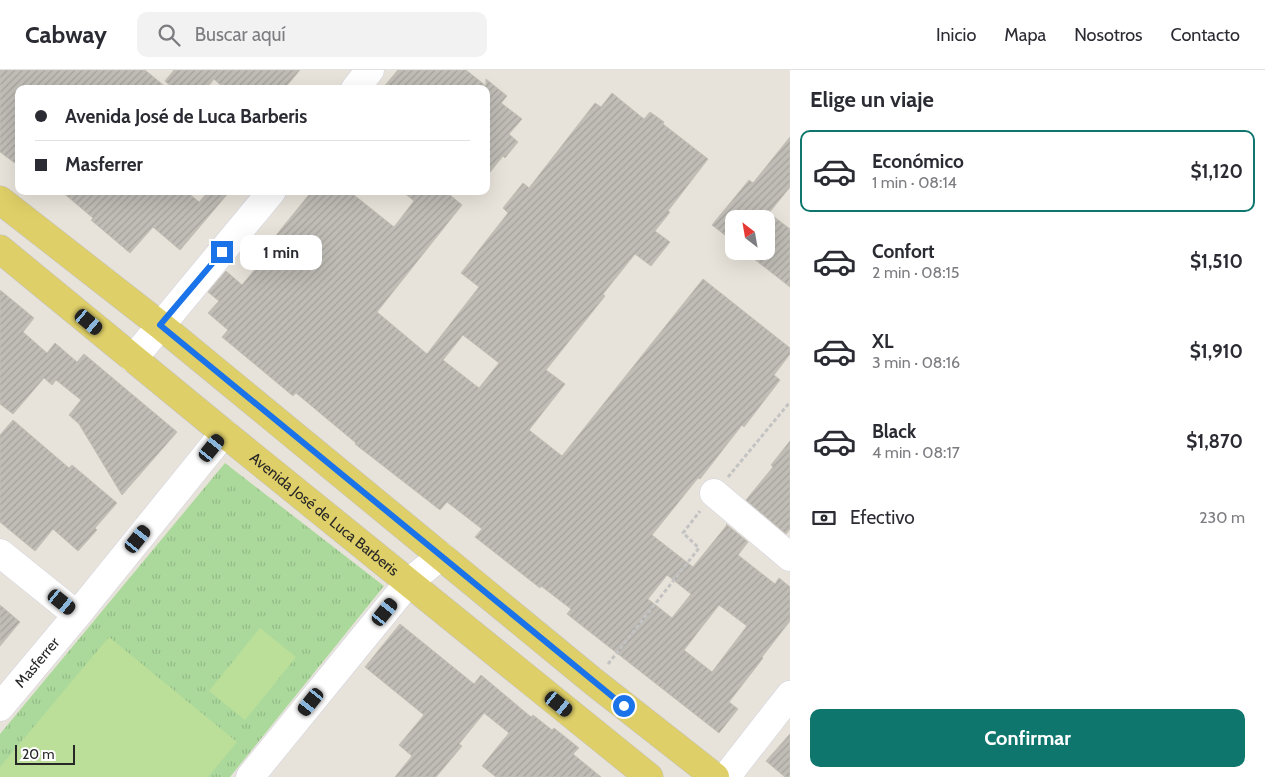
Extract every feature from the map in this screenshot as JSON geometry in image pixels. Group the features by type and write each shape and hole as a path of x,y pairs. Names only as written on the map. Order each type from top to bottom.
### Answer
{"main road":[{"path":"0,200 160,325 594,682 715,777"},
{"name":"Avenida José de Luca Barberis","path":"0,248 133,359 649,777"}],"street":[{"path":"358,85 370,70"},
{"path":"133,359 269,195"},
{"name":"Masferrer","path":"0,707 224,433"},
{"path":"714,493 790,557"},
{"path":"0,552 77,615"},
{"path":"250,777 410,582 441,556"},
{"path":"726,777 790,695"}],"path":[{"path":"594,682 699,548 683,533 790,402"}],"green space":[{"path":"225,463 384,586 230,777 0,777 0,734"},
{"path":"260,628 296,657 245,720 209,691"},
{"path":"109,637 237,742 208,777 0,777 0,767"}],"building":[{"path":"0,70 145,70 163,85 15,85 15,163 0,152"},
{"path":"174,70 300,70 287,85 221,85 214,79 209,85 170,85 165,81"},
{"path":"398,70 466,70 485,85 385,85"},
{"path":"486,79 507,96 501,103 522,119 509,134 518,142 505,158 503,156 490,172 490,85 486,85"},
{"path":"612,93 644,119 650,112 708,159 655,231 670,242 651,266 635,254 603,294 605,296 546,370 565,384 529,430 562,456 703,279 790,348 790,354 774,375 780,380 744,427 742,425 700,479 698,478 652,535 693,567 726,524 748,542 738,555 775,584 779,578 790,587 790,621 729,702 738,709 719,733 567,614 571,609 541,586 540,588 475,537 482,529 447,502 440,510 355,444 296,393 293,396 222,337 228,330 208,313 219,301 208,292 226,271 242,285 262,261 253,254 264,240 269,244 309,195 354,195 394,227 414,201 407,195 450,195 462,205 377,312 427,354 479,287 461,273 508,213 503,208 523,183 529,188 595,103 601,107","holes":["463,335 499,363 479,388 443,360","667,575 691,594 672,618 648,599","719,605 747,626 712,672 684,650"]},
{"path":"790,137 790,187 771,210 725,210 725,235 712,225 749,180 753,183"},
{"path":"66,195 191,195 199,202 205,195 227,195 180,250 153,227 130,253 91,220 93,218"},
{"path":"775,218 790,229 790,287 756,260 775,260"},
{"path":"0,290 34,318 23,332 47,353 55,343 77,362 84,354 177,432 122,495 79,424 69,415 81,400 56,380 52,385 44,378 13,414 0,404"},
{"path":"13,420 69,468 72,465 117,503 95,528 97,530 78,551 53,529 35,551 0,522 0,435"},
{"path":"790,441 790,529 786,534 746,500 773,467 771,465"},
{"path":"0,605 20,622 0,646"},
{"path":"400,624 474,684 481,675 531,717 533,715 552,730 554,728 579,748 573,754 601,777 496,777 482,766 509,733 484,713 459,744 462,746 436,777 395,777 412,756 399,745 424,715 365,667"},
{"path":"790,734 790,777 785,777 766,761"}],"route":[{"path":"222,252 160,325 624,706"}]}
